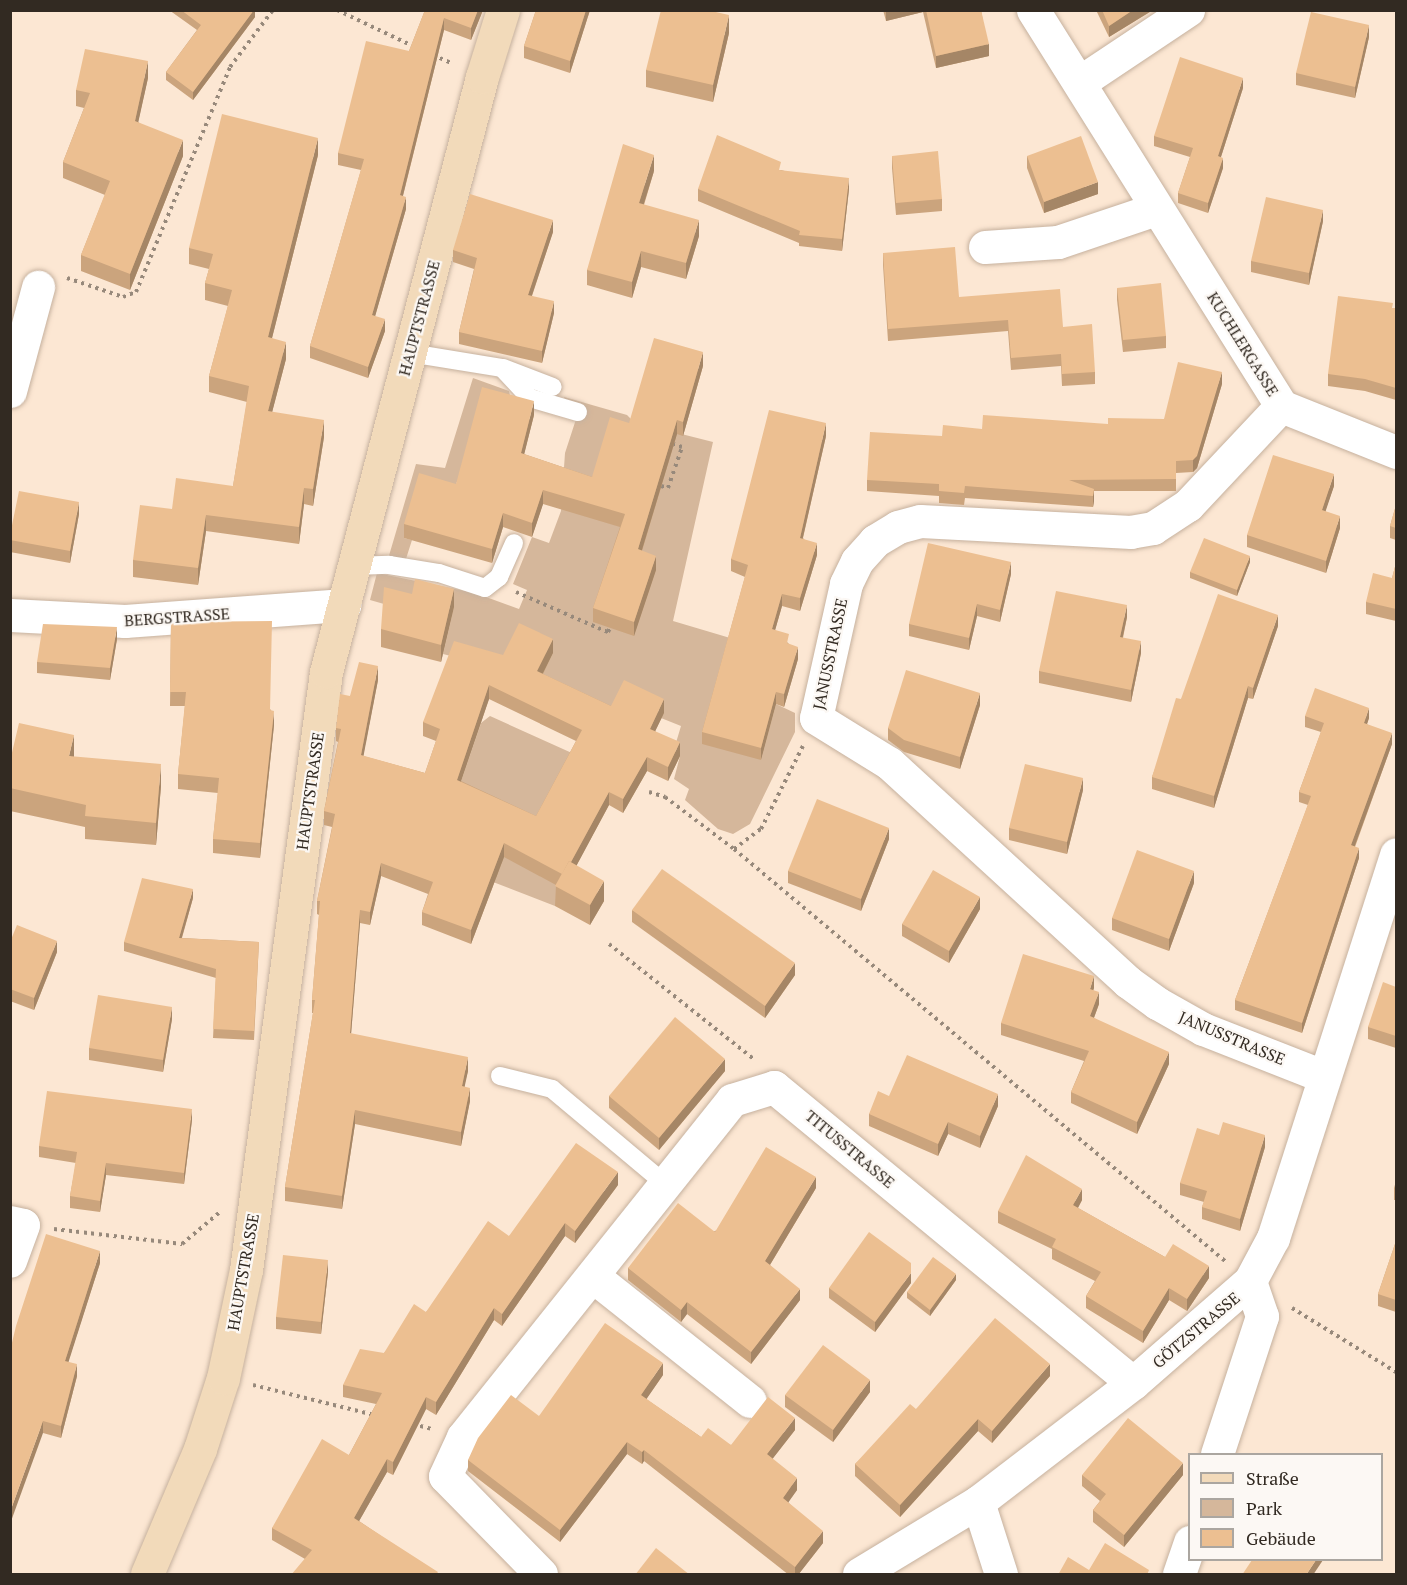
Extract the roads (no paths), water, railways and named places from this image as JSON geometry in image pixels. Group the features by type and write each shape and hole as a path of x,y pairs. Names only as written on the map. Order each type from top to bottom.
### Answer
{"street":[{"name":"HAUPTSTRASSE","path":"147,1575 200,1449 223,1378 246,1270 326,672 482,77 503,10"},
{"name":"KUCHLERGASSE","path":"1033,10 1281,406 1396,452"},
{"path":"1080,82 1188,10"},
{"path":"985,247 1058,242 1156,209"},
{"path":"10,391 38,287"},
{"name":"JANUSSTRASSE","path":"1281,406 1188,505 1153,528 1131,532 920,521 898,527 875,541 857,561 846,584 816,718 889,763 1128,982 1157,1003 1203,1029 1323,1076"},
{"name":"BERGSTRASSE","path":"10,615 125,621 344,605"},
{"name":"GÖTZSTRASSE","path":"859,1575 978,1502 1133,1383 1250,1281 1273,1238 1323,1076 1396,854"},
{"name":"TITUSSTRASSE","path":"663,1182 732,1100 774,1087 1133,1383"},
{"path":"541,1575 445,1476 463,1437 594,1277 663,1182"},
{"path":"10,1261 17,1224"},
{"path":"594,1277 750,1401"},
{"path":"1218,1453 1262,1316 1250,1281"},
{"path":"978,1502 1001,1575"},
{"path":"1179,1575 1188,1548"}],"lane":[{"path":"410,353 503,368 553,387"},
{"path":"503,368 530,398 578,412"},
{"path":"354,566 389,565 439,573 485,588 499,577 514,543"},
{"path":"500,1076 552,1089 663,1182"}]}
